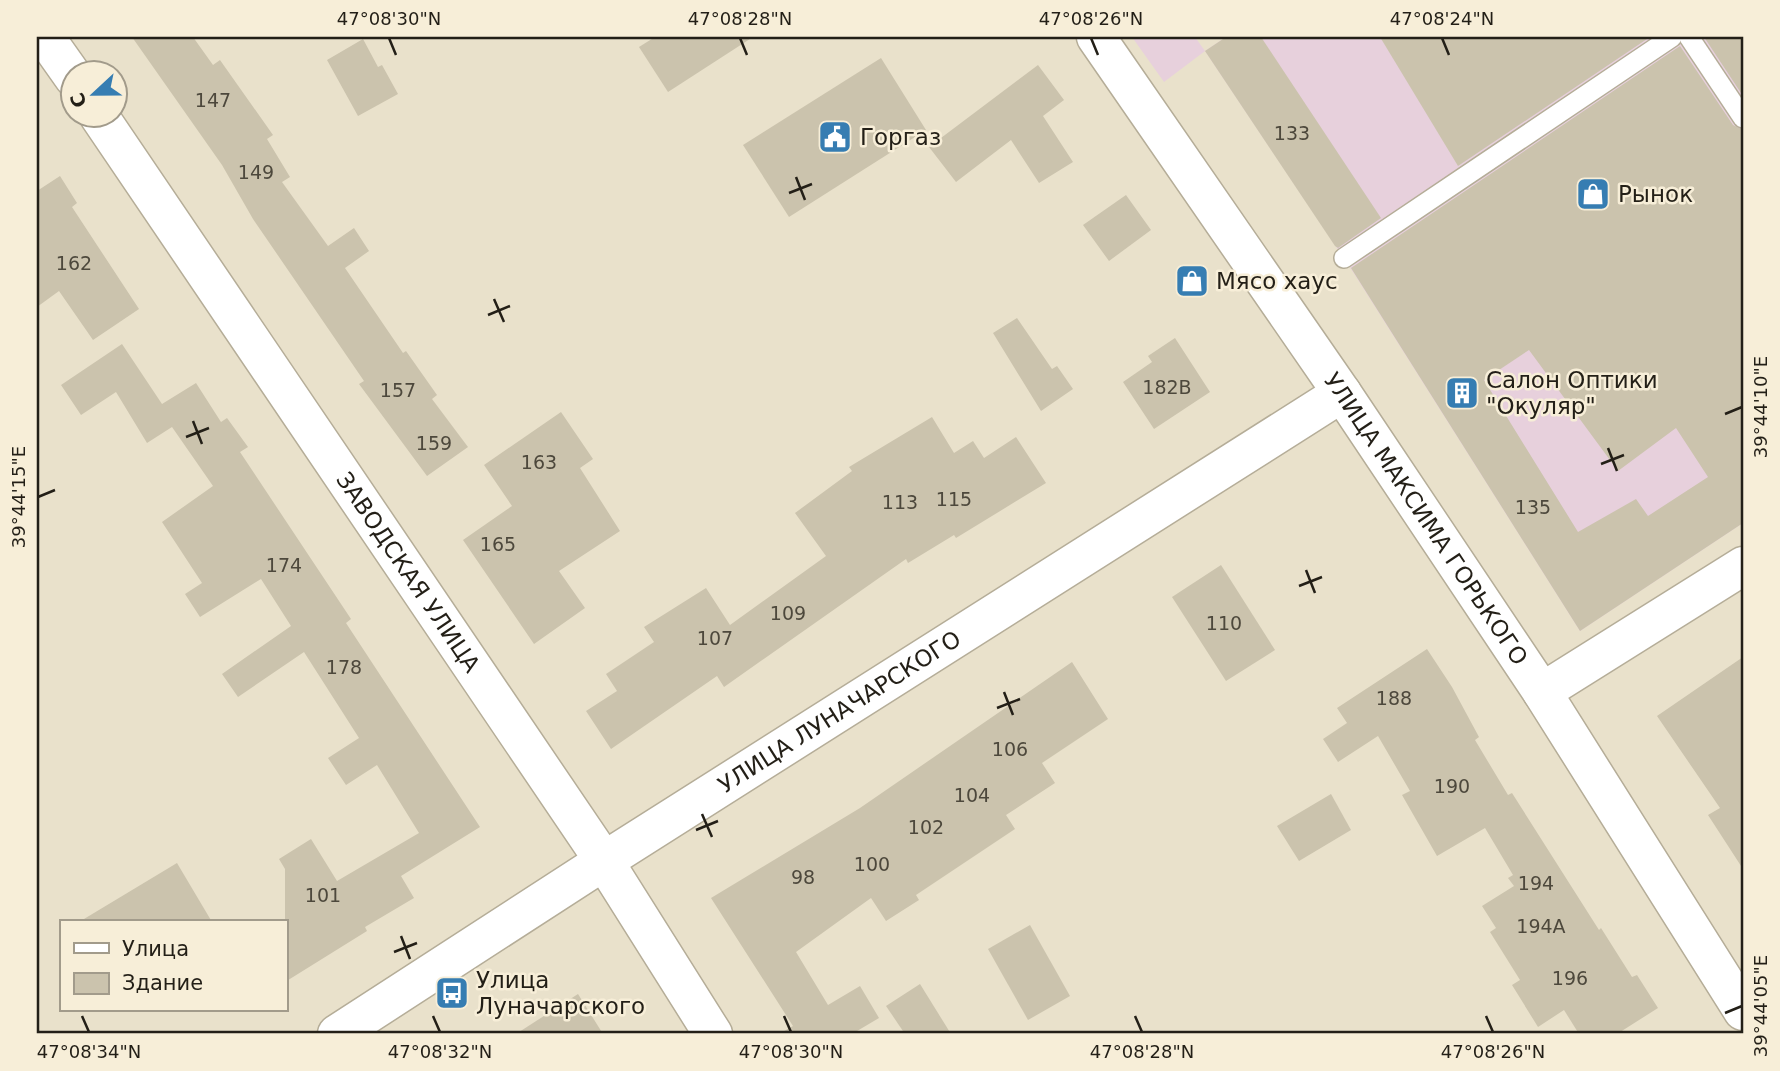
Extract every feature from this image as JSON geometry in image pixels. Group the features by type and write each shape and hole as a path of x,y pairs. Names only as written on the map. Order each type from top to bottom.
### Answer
{"main road":[{"path":"46,37 62,60"},
{"name":"УЛИЦА МАКСИМА ГОРЬКОГО","path":"1096,37 1342,393 1542,692 1743,1011"},
{"name":"ЗАВОДСКАЯ УЛИЦА","path":"108,130 604,861 713,1034"},
{"name":"УЛИЦА ЛУНАЧАРСКОГО","path":"337,1034 604,861 1342,393"},
{"path":"1542,692 1743,566"}],"lane":[{"path":"1344,258 1672,37"},
{"path":"1689,37 1743,118"}],"shaded area":[{"path":"1132,37 1195,37 1205,51 1164,82"},
{"name":"Рынок","path":"1226,37 1743,37 1743,523 1580,631 1353,272 1205,51"}],"building":[{"path":"132,37 193,37 213,65 220,60 273,135 267,139 290,177 282,182 328,246 354,228 369,251 345,268 403,353 406,351 437,395 432,399 468,447 427,476 359,384 364,381 253,219 222,165"},
{"path":"655,37 753,37 668,92 639,47"},
{"path":"1226,37 1261,37 1381,218 1338,248 1205,51"},
{"path":"1380,37 1650,37 1458,166"},
{"path":"1704,37 1743,37 1743,96"},
{"path":"363,39 378,67 382,65 398,94 358,116 327,60"},
{"name":"Рынок","path":"1680,46 1733,125 1743,130 1743,523 1580,631 1351,268","holes":["1529,350 1618,471 1676,428 1708,477 1648,516 1636,499 1578,532 1484,380"]},
{"name":"Горгаз","path":"881,58 926,130 789,217 743,145"},
{"path":"1038,65 1064,100 1043,116 1073,162 1039,183 1011,140 956,182 929,147"},
{"path":"60,176 77,203 72,207 139,309 93,340 59,291 37,307 37,191"},
{"path":"1126,195 1151,230 1109,261 1083,225"},
{"path":"1017,318 1052,369 1057,366 1073,389 1041,411 993,333"},
{"path":"1175,338 1210,392 1154,429 1123,382 1152,362 1148,356"},
{"path":"122,344 162,404 196,383 221,422 227,418 248,447 240,452 351,619 346,623 480,827 401,876 414,898 365,927 367,931 287,981 285,869 279,859 311,839 337,881 419,833 377,765 346,785 328,758 359,738 304,652 238,697 222,674 291,626 261,579 200,617 185,594 202,583 162,522 213,486 172,427 147,443 116,392 81,415 61,385"},
{"path":"561,412 593,459 580,468 620,531 559,571 585,608 534,644 463,540 512,506 484,465"},
{"path":"932,417 954,453 973,441 984,458 1016,437 1046,483 956,538 954,535 908,563 906,559 724,687 717,676 611,749 586,711 617,691 606,674 654,642 644,627 706,588 730,625 826,556 795,513 852,471 849,467"},
{"path":"1221,565 1275,650 1226,681 1172,597"},
{"path":"1427,649 1452,687 1479,737 1475,740 1508,795 1512,793 1599,930 1601,928 1632,977 1637,975 1658,1008 1617,1034 1579,1034 1564,1010 1538,1027 1512,985 1520,980 1490,932 1496,928 1482,906 1514,886 1508,878 1513,875 1485,828 1437,856 1402,795 1410,791 1378,736 1338,762 1323,739 1347,723 1337,708"},
{"path":"1743,657 1743,869 1708,815 1720,808 1657,716"},
{"path":"1072,662 1108,719 1042,763 1055,783 1006,815 1015,829 916,895 919,900 886,921 871,898 796,952 828,1005 860,986 879,1018 852,1034 779,1034 793,1026 711,898 860,808"},
{"path":"1331,794 1351,830 1299,861 1277,826"},
{"path":"177,863 211,920 82,920"},
{"path":"1030,925 1070,996 1028,1020 988,949"},
{"path":"920,984 951,1034 905,1034 886,1006"},
{"path":"578,994 603,1034 516,1034"}],"place":[{"name":"Горгаз","path":"835,137"},
{"name":"Рынок","path":"1593,194"},
{"name":"Мясо хаус","path":"1192,281"},
{"name":"Салон Оптики \"Окуляр\"","path":"1462,393"},
{"name":"Улица Луначарского","path":"452,993"}]}
